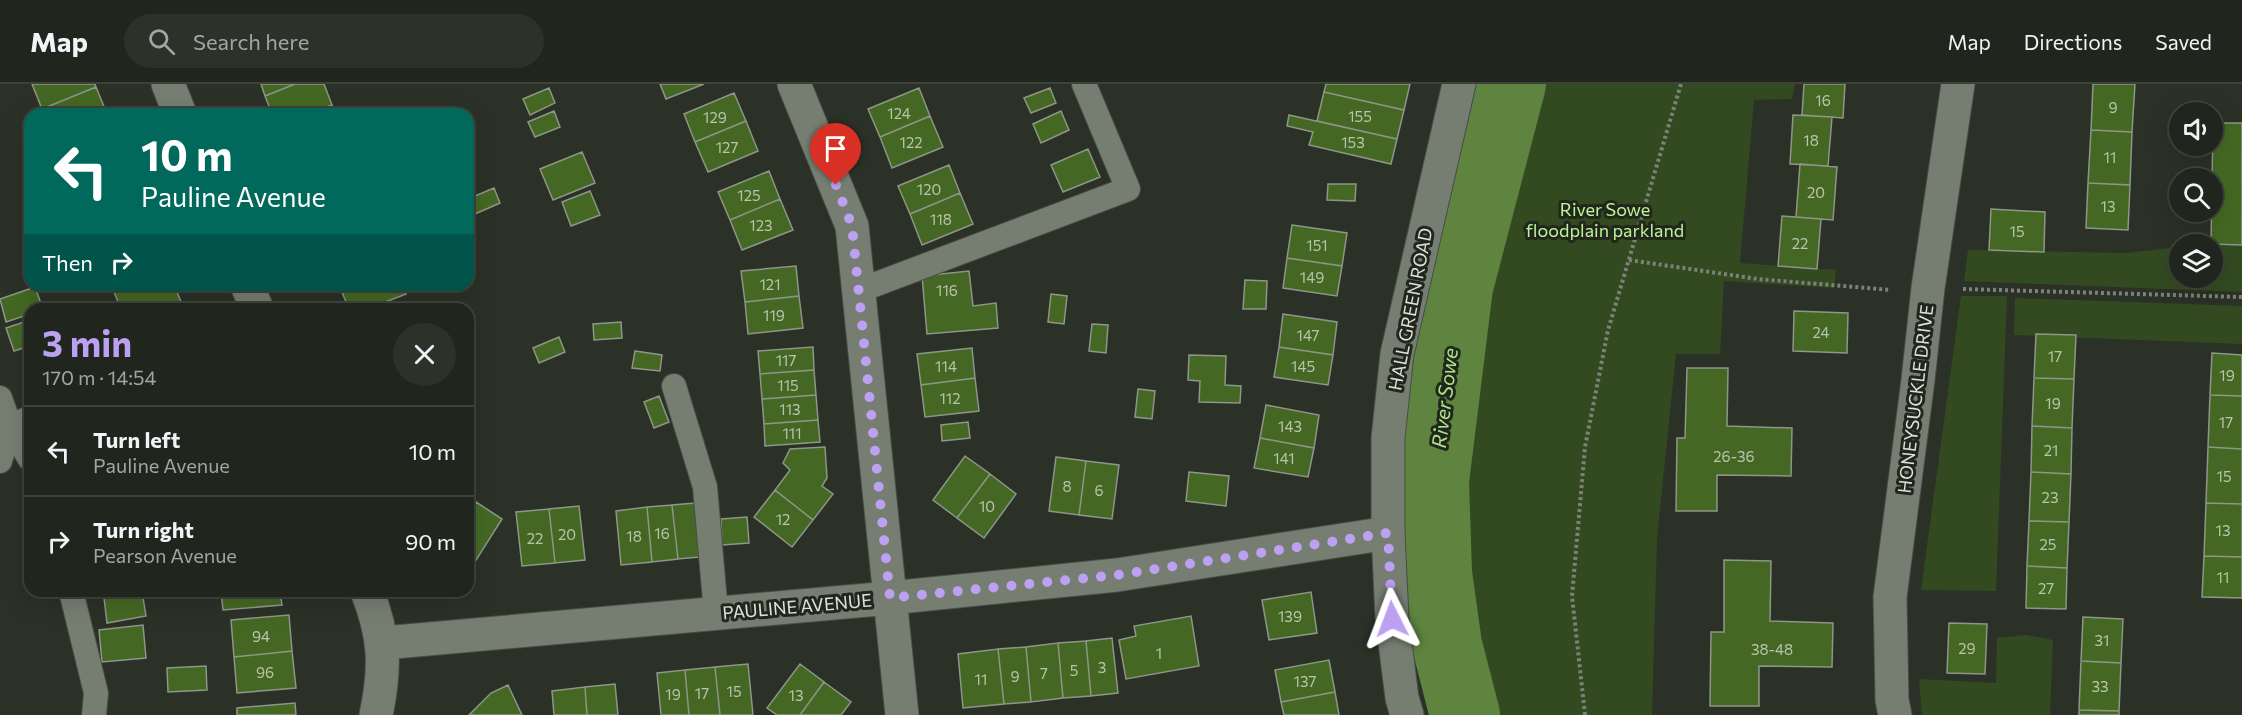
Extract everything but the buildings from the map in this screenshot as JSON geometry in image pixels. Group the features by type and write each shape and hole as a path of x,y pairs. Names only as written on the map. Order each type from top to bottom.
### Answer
{"street":[{"path":"168,84 178,108"},
{"path":"794,84 852,226 902,715"},
{"name":"HALL GREEN ROAD","path":"1407,715 1402,698 1392,619 1388,533 1388,438 1397,354 1459,84"},
{"name":"HONEYSUCKLE DRIVE","path":"1895,715 1892,700 1890,597 1928,288 1958,84"},
{"name":"PAULINE AVENUE","path":"383,644 1117,575 1388,533"},
{"path":"369,597 383,644 382,683 376,715"}],"lane":[{"path":"858,291 1128,189 1084,84"},
{"path":"674,386 705,487 716,613"},
{"path":"0,398 20,422 24,437"},
{"path":"0,462 20,422"},
{"path":"72,597 96,693 94,715"}],"path":[{"path":"1585,715 1572,596 1585,447 1608,330 1681,84"}],"green space":[{"name":"River Sowe floodplain parkland","path":"1498,84 1795,84 1792,99 1754,100 1740,263 1836,270 1834,288 1724,281 1720,354 1676,354 1657,538 1652,715 1458,715 1438,631 1422,518 1430,421 1441,332"},
{"path":"2223,244 2242,245 2242,292 1964,281 1968,250 2126,253 2169,248 2169,288 2223,288"},
{"path":"1961,296 2007,296 1996,591 1921,590"},
{"path":"2015,298 2242,306 2242,344 2014,335"},
{"path":"2026,635 2053,640 2050,715 1922,715 1919,679 1996,683 1997,638"}],"waterway":[{"name":"River Sowe","path":"1465,715 1447,645 1437,573 1434,481 1458,287 1511,84"}],"route":[{"path":"836,185 852,226 890,598 1117,575 1388,533 1392,619"}]}
